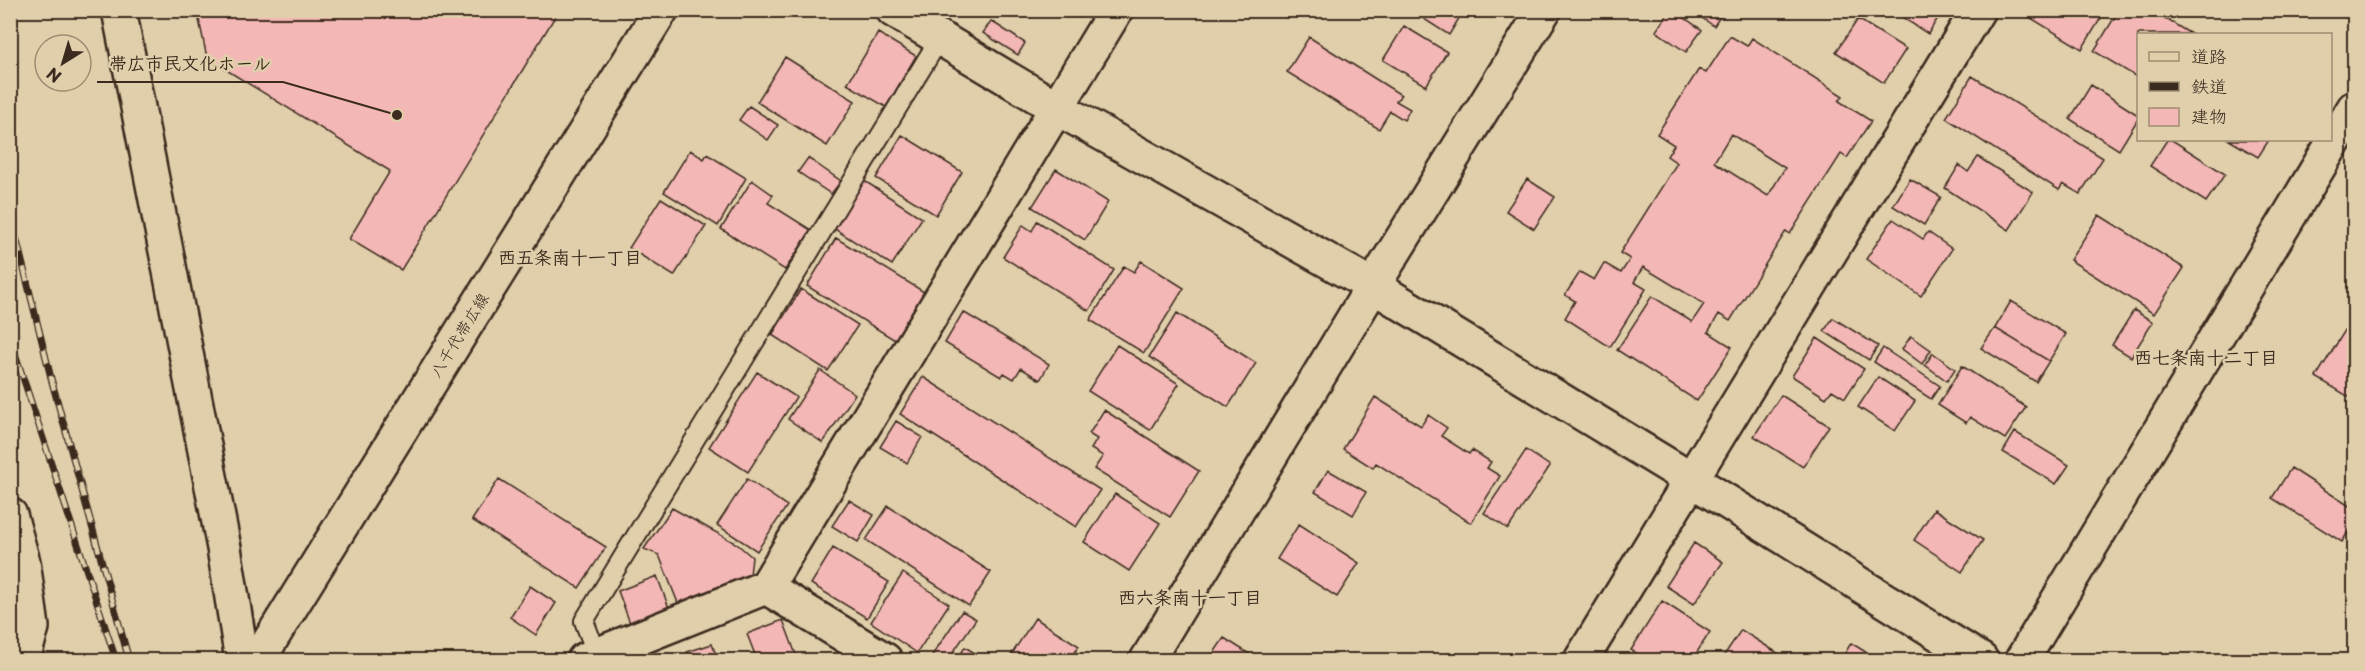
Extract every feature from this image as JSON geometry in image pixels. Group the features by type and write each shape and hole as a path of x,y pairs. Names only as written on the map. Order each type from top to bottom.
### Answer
{"street":[{"path":"119,10 224,548 242,660"},
{"name":"八千代帯広線","path":"258,660 661,10"},
{"path":"893,10 1057,108 1373,286 1692,480 1981,660"},
{"path":"608,655 766,587 1116,10"},
{"path":"1147,660 1373,286 1544,10"},
{"path":"1581,660 1978,10"},
{"path":"2022,660 2355,108"},
{"path":"10,515 23,562 32,627 23,660"},
{"path":"766,587 885,660"}],"lane":[{"path":"608,655 584,621 940,38"}],"building":[{"path":"197,10 559,10 401,270 349,239 390,171 207,58"},
{"path":"1410,10 1464,10 1449,35"},
{"path":"1670,10 1702,30 1686,52 1656,31"},
{"path":"1690,10 1724,10 1714,26"},
{"path":"1891,10 1943,10 1928,34"},
{"path":"2018,10 2100,10 2104,13 2082,49"},
{"path":"2119,10 2151,10 2189,33 2137,33 2137,77 2094,51"},
{"path":"1858,19 1906,49 1884,83 1836,52"},
{"path":"991,21 1025,43 1018,55 983,33"},
{"path":"1404,26 1447,52 1426,86 1383,60"},
{"path":"878,33 916,56 886,107 847,84"},
{"path":"1730,36 1747,46 1752,38 1843,96 1839,101 1871,121 1847,158 1841,154 1790,234 1786,231 1730,321 1719,314 1708,332 1732,347 1697,401 1617,350 1652,296 1692,322 1704,304 1643,267 1634,282 1646,289 1610,347 1565,318 1575,301 1565,295 1580,272 1594,280 1604,263 1621,273 1630,259 1620,253 1677,163 1667,156 1674,145 1657,134 1699,69 1706,73","holes":["1731,134 1785,168 1768,196 1714,162"]},
{"path":"1309,37 1401,95 1396,101 1410,109 1404,120 1390,111 1379,129 1287,72"},
{"path":"785,57 855,101 827,146 757,102"},
{"path":"1972,76 2103,158 2080,194 2063,184 2059,190 1946,118"},
{"path":"2091,85 2137,114 2137,121 2119,150 2070,119"},
{"path":"749,106 778,125 768,140 739,120"},
{"path":"902,135 962,172 936,215 876,178"},
{"path":"2166,141 2174,141 2225,174 2206,202 2150,166"},
{"path":"2231,141 2268,141 2258,157"},
{"path":"690,150 704,159 707,154 746,178 718,226 664,192"},
{"path":"1978,157 2033,192 2009,230 1945,188 1959,165 1968,172"},
{"path":"808,158 841,181 831,194 798,172"},
{"path":"1056,169 1108,202 1085,240 1032,207"},
{"path":"1527,179 1555,197 1534,229 1506,211"},
{"path":"1910,179 1941,197 1924,225 1893,206"},
{"path":"752,180 773,195 768,203 811,230 785,270 721,229"},
{"path":"863,180 922,218 892,265 833,228"},
{"path":"661,198 706,226 674,276 629,248"},
{"path":"2099,215 2184,268 2154,314 2070,260"},
{"path":"1893,219 1923,239 1928,232 1952,249 1921,296 1866,259"},
{"path":"1037,221 1114,270 1089,311 1003,257 1023,225 1032,231"},
{"path":"836,238 924,292 895,340 807,286"},
{"path":"1141,261 1184,288 1144,353 1090,320 1124,266 1134,272"},
{"path":"801,289 858,325 828,371 772,335"},
{"path":"2011,301 2066,334 2049,361 1995,328"},
{"path":"2134,310 2153,322 2131,357 2112,345"},
{"path":"963,312 1049,364 1040,380 1021,368 1014,379 1004,373 1001,377 945,343"},
{"path":"1177,313 1256,363 1228,407 1149,357"},
{"path":"1833,318 1878,346 1869,360 1824,331"},
{"path":"2352,319 2354,320 2354,400 2316,377"},
{"path":"1995,328 2049,361 2036,382 1981,348"},
{"path":"1911,336 1931,350 1922,364 1902,349"},
{"path":"1817,338 1864,369 1845,398 1832,390 1826,398 1792,376"},
{"path":"1117,345 1179,384 1150,430 1088,391"},
{"path":"1883,348 1940,386 1931,399 1874,362"},
{"path":"1933,353 1955,369 1947,381 1925,365"},
{"path":"1962,366 2026,407 2005,439 1970,417 1966,423 1938,405"},
{"path":"820,370 855,394 823,443 788,419"},
{"path":"757,372 796,397 748,472 709,447"},
{"path":"923,377 1100,490 1076,527 900,414"},
{"path":"1878,377 1915,401 1895,431 1858,407"},
{"path":"1781,395 1829,426 1803,467 1754,436"},
{"path":"1375,397 1421,426 1428,415 1447,428 1441,436 1469,454 1472,450 1491,462 1487,468 1500,476 1471,523 1376,463 1373,468 1343,449"},
{"path":"1104,410 1199,471 1170,517 1094,469 1103,456 1091,449 1097,439 1089,434"},
{"path":"896,421 922,437 907,463 880,447"},
{"path":"2015,432 2069,465 2056,484 2003,452"},
{"path":"1526,450 1550,466 1508,529 1484,513"},
{"path":"2291,468 2354,509 2354,522 2342,542 2272,498"},
{"path":"1328,470 1366,492 1353,515 1315,492"},
{"path":"499,479 606,547 579,588 472,520"},
{"path":"747,479 787,506 757,551 717,525"},
{"path":"1115,494 1160,523 1129,571 1084,542"},
{"path":"849,500 874,515 858,542 832,526"},
{"path":"888,506 991,572 969,606 866,540"},
{"path":"672,508 737,544 752,557 750,575 678,603 659,555 644,549"},
{"path":"1934,509 1983,540 1962,572 1914,540"},
{"path":"1299,524 1359,563 1337,597 1277,559"},
{"path":"1694,543 1723,562 1694,604 1666,586"},
{"path":"833,548 889,582 867,618 811,584"},
{"path":"903,573 949,604 917,653 871,622"},
{"path":"657,576 669,608 630,623 618,591"},
{"path":"530,586 556,603 536,635 510,617"},
{"path":"1662,601 1710,632 1692,660 1648,660 1631,650"},
{"path":"962,611 976,619 948,660 937,660 931,657"},
{"path":"1035,618 1079,646 1070,660 1008,660"},
{"path":"783,620 798,660 757,660 747,634"},
{"path":"1741,630 1787,659 1721,660"},
{"path":"1224,638 1259,660 1209,660"},
{"path":"1851,643 1879,660 1841,660"},
{"path":"712,644 718,660 690,660 687,652"},
{"path":"965,647 986,660 957,660"}],"railway":[{"path":"10,213 52,382 129,660"},
{"path":"10,338 116,660"}],"place":[{"name":"帯広市民文化ホール","path":"397,115"}],"district":[{"name":"西五条南十一丁目","path":"570,258"},
{"name":"西七条南十二丁目","path":"2206,358"},
{"name":"西六条南十一丁目","path":"1190,598"}]}
